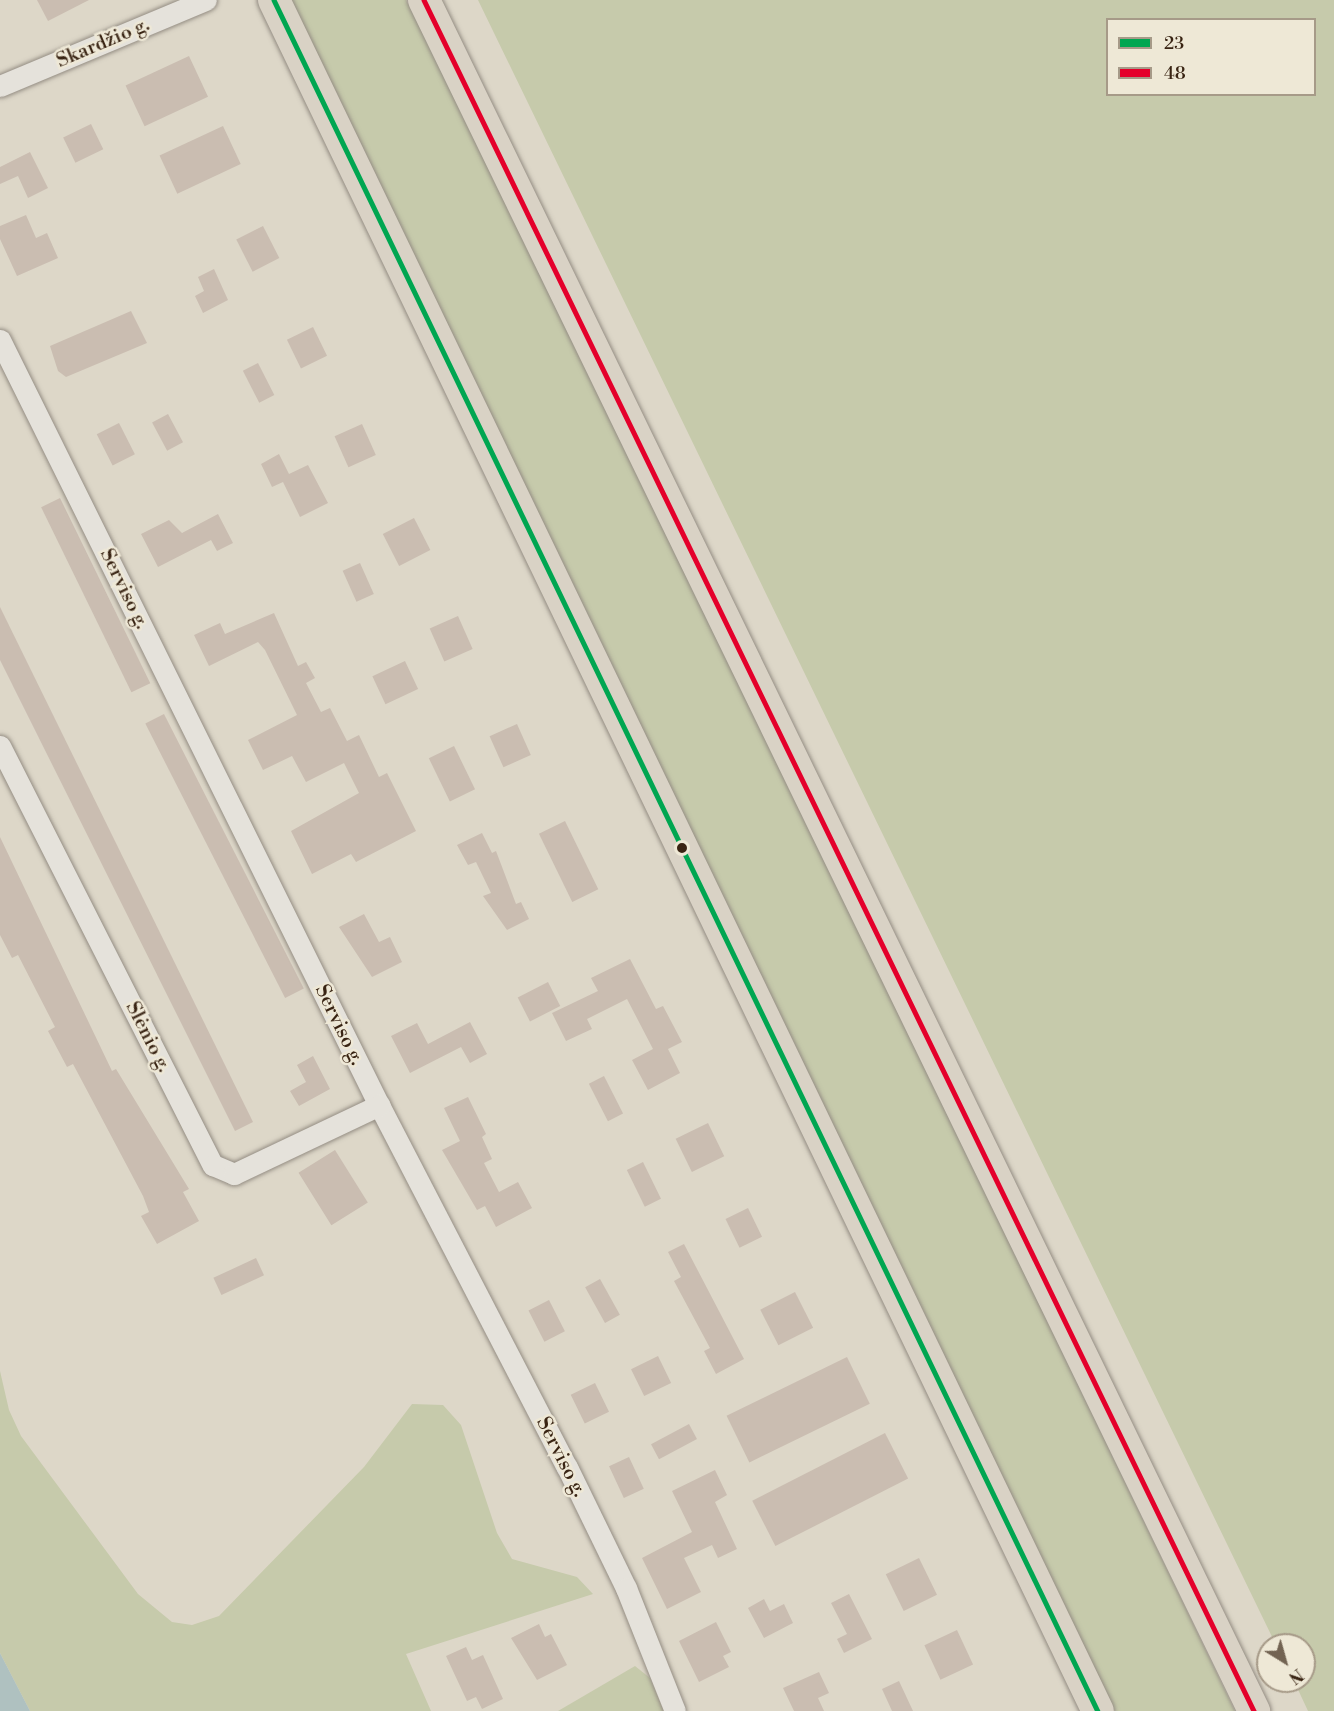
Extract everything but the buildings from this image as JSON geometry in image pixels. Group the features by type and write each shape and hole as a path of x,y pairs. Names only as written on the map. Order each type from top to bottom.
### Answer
{"main road":[{"path":"274,0 1098,1711"},
{"path":"423,0 1254,1711"}],"street":[{"name":"Skardžio g.","path":"0,86 206,0"},
{"name":"Serviso g.","path":"0,340 379,1105 567,1467 626,1588 675,1711"},
{"name":"Slėnio g.","path":"0,746 213,1165 234,1174 379,1105"}],"green space":[{"path":"289,0 406,0 464,108 1235,1711 1115,1711"},
{"path":"478,0 1334,0 1334,1711 1308,1711 1300,1693 1316,1693 1316,1633 1270,1633"},
{"path":"0,1371 9,1410 21,1436 138,1594 172,1622 192,1625 219,1616 364,1467 412,1404 443,1405 461,1425 497,1533 512,1559 577,1577 593,1594 406,1654 431,1711 30,1711 0,1653"},
{"path":"635,1666 650,1678 664,1711 558,1711"}],"shaded area":[{"path":"0,1653 30,1711 0,1711"}],"transit line":[{"name":"23","path":"274,0 1098,1711"},
{"name":"48","path":"424,0 1254,1711"}]}
